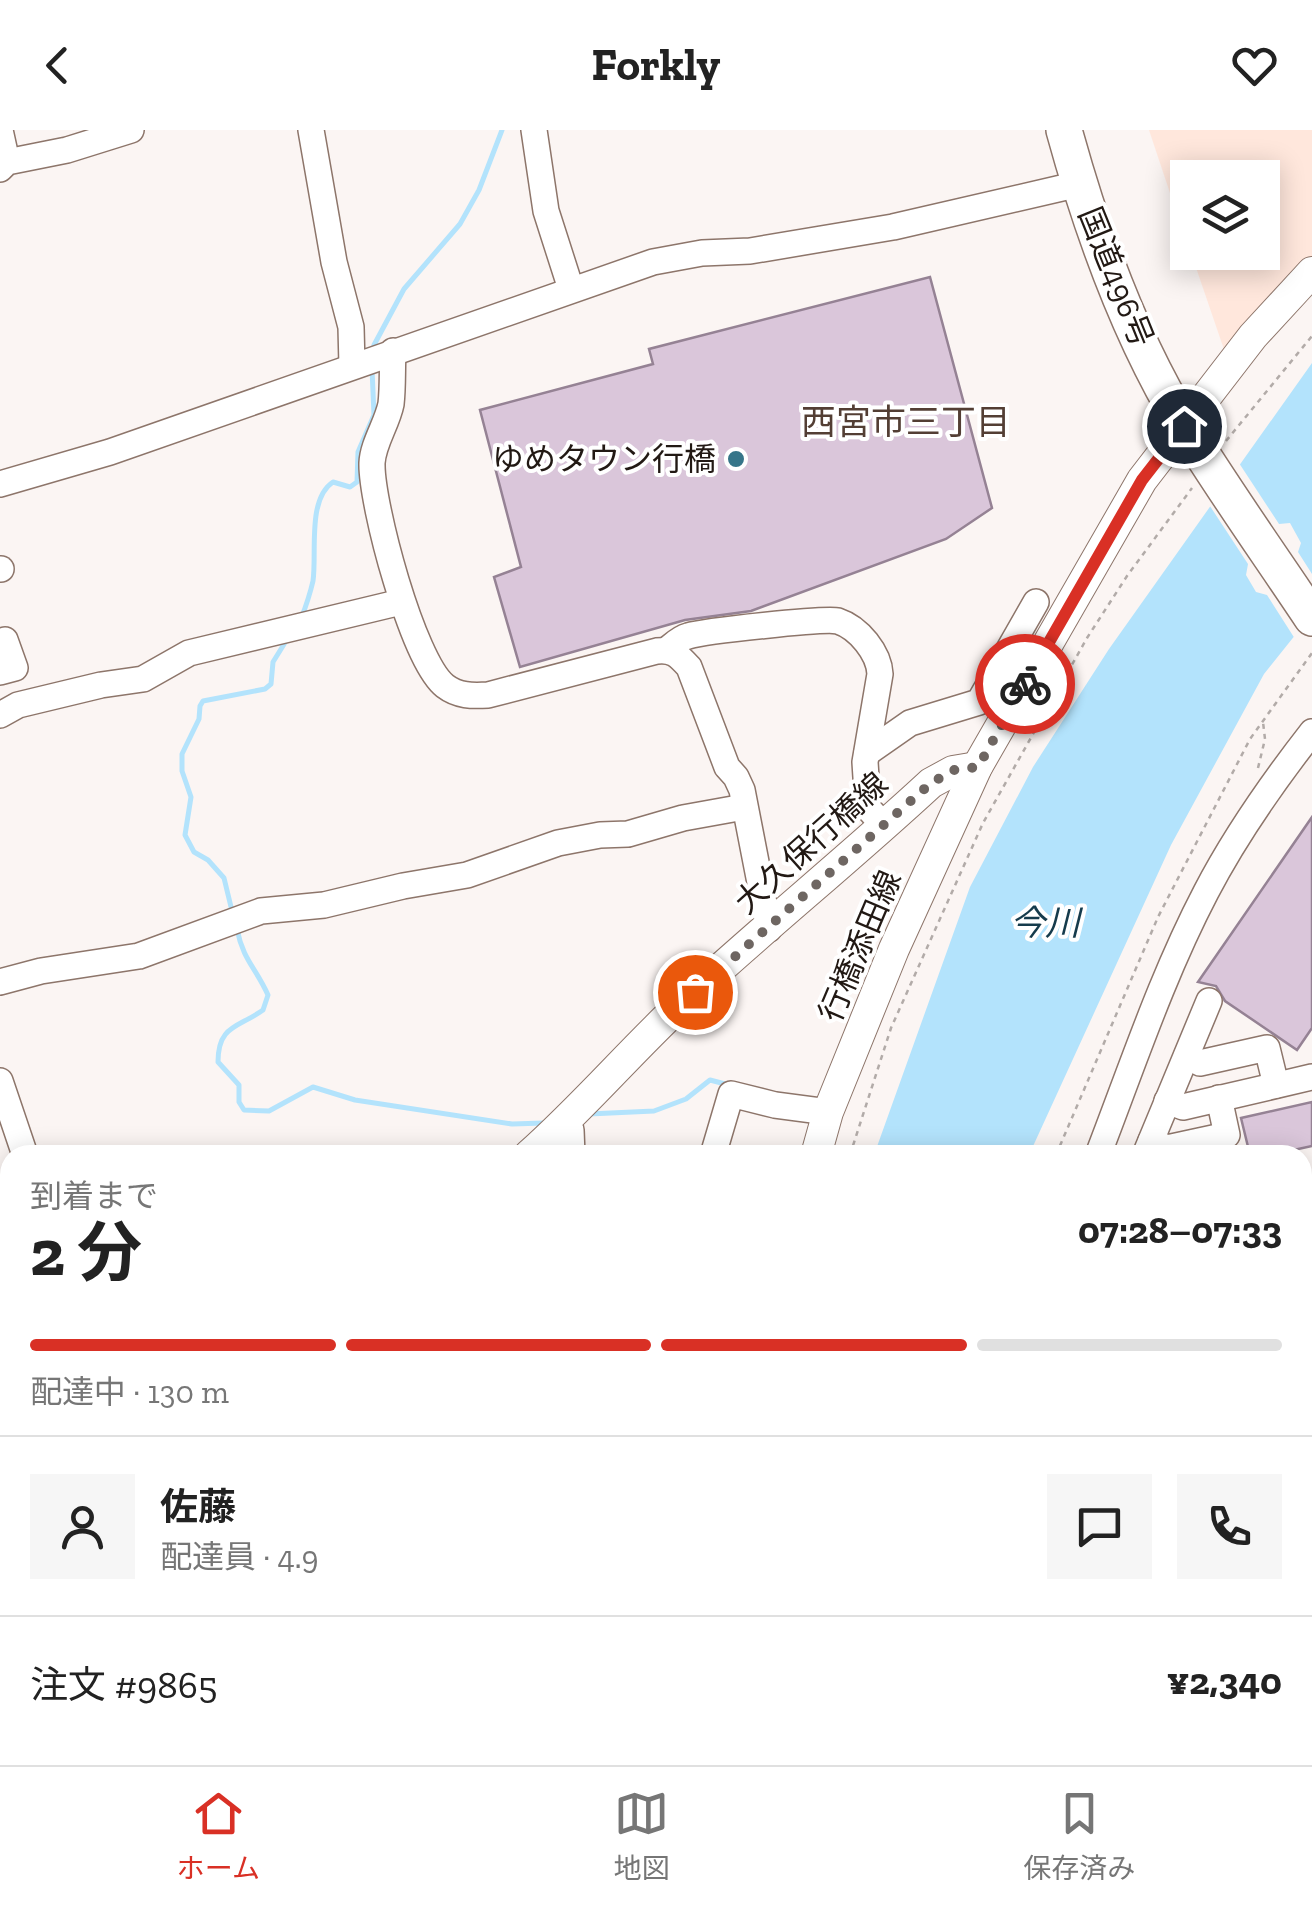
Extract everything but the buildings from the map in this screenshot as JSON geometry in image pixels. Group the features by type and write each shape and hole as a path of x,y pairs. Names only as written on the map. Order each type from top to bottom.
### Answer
{"highway":[{"name":"国道496号","path":"1064,130 1078,184 1111,276 1150,362 1184,426 1312,618"}],"main road":[{"name":"行橋添田線","path":"819,1145 828,1112 894,949 978,767 1142,480 1253,336 1312,272"},
{"name":"大久保行橋線","path":"566,1141 640,1043 723,966 931,783 954,770 978,767"}],"street":[{"path":"0,130 4,166 131,130"},
{"path":"310,130 350,327 352,366"},
{"path":"534,130 546,211 571,289"},
{"path":"0,484 110,452 653,262 702,253 750,251 894,227 1078,184"},
{"path":"393,351 390,406 372,460 401,602 433,673 442,684 470,696 488,696 668,649 684,637 830,620 841,622 873,649 879,661 867,753 868,808 884,826"},
{"path":"0,714 18,705 101,684 143,680 189,653 401,602"},
{"path":"867,753 910,723 980,702 1036,602"},
{"path":"0,672 15,668 5,640"},
{"path":"668,649 689,668 727,768 742,790 769,929"},
{"path":"1102,1145 1168,974 1206,892 1312,732"},
{"path":"0,982 42,971 139,956 261,910 324,905 454,878 558,843 600,834 628,834 683,818 744,807"},
{"path":"1149,1145 1209,1001"},
{"path":"1187,1055 1200,1063 1267,1048 1276,1085"},
{"path":"1168,1101 1184,1107 1312,1077"},
{"path":"0,1081 22,1145"},
{"path":"716,1145 731,1094 828,1112"},
{"path":"1182,1145 1227,1136 1219,1098"}],"path":[{"path":"853,1145 890,1028 982,824 1087,638 1127,576 1312,336"},
{"path":"1060,1145 1175,884 1250,739 1312,653"}],"shaded area":[{"path":"1149,130 1312,130 1312,272 1230,367 1197,270 1280,270 1280,160 1170,160 1170,193"}],"water":[{"name":"今川","path":"1312,363 1312,614 1264,674 1171,845 1034,1145 878,1145 970,887 1033,767 1109,649"}],"pier":[{"path":"1237,460 1279,524 1290,523 1301,543 1298,552 1312,574 1312,622 1297,642 1267,595 1256,592 1246,575 1248,564 1208,503"}],"waterway":[{"path":"373,353 404,289 460,224 479,190 502,130"},
{"path":"301,619 313,581 319,501 333,482 350,487 357,482 358,452 374,415 372,369"},
{"path":"232,911 224,878 208,860 194,852 185,835 191,797 182,771 182,754 203,701 265,689 271,684 273,662 286,641"},
{"path":"237,929 246,956 268,995 263,1010 231,1029 219,1050 218,1062 239,1085 239,1102 244,1110 269,1111 313,1087 355,1100 512,1124 544,1123"},
{"path":"589,1114 654,1111 686,1099 710,1080 729,1085"}],"way so far":[{"path":"695,992 931,783 954,770 978,767 1025,684"}],"place":[{"name":"ゆめタウン行橋","path":"736,459"}],"district":[{"name":"西宮市三丁目","path":"906,422"}],"route":[{"path":"1025,684 1142,480 1184,426"}]}
